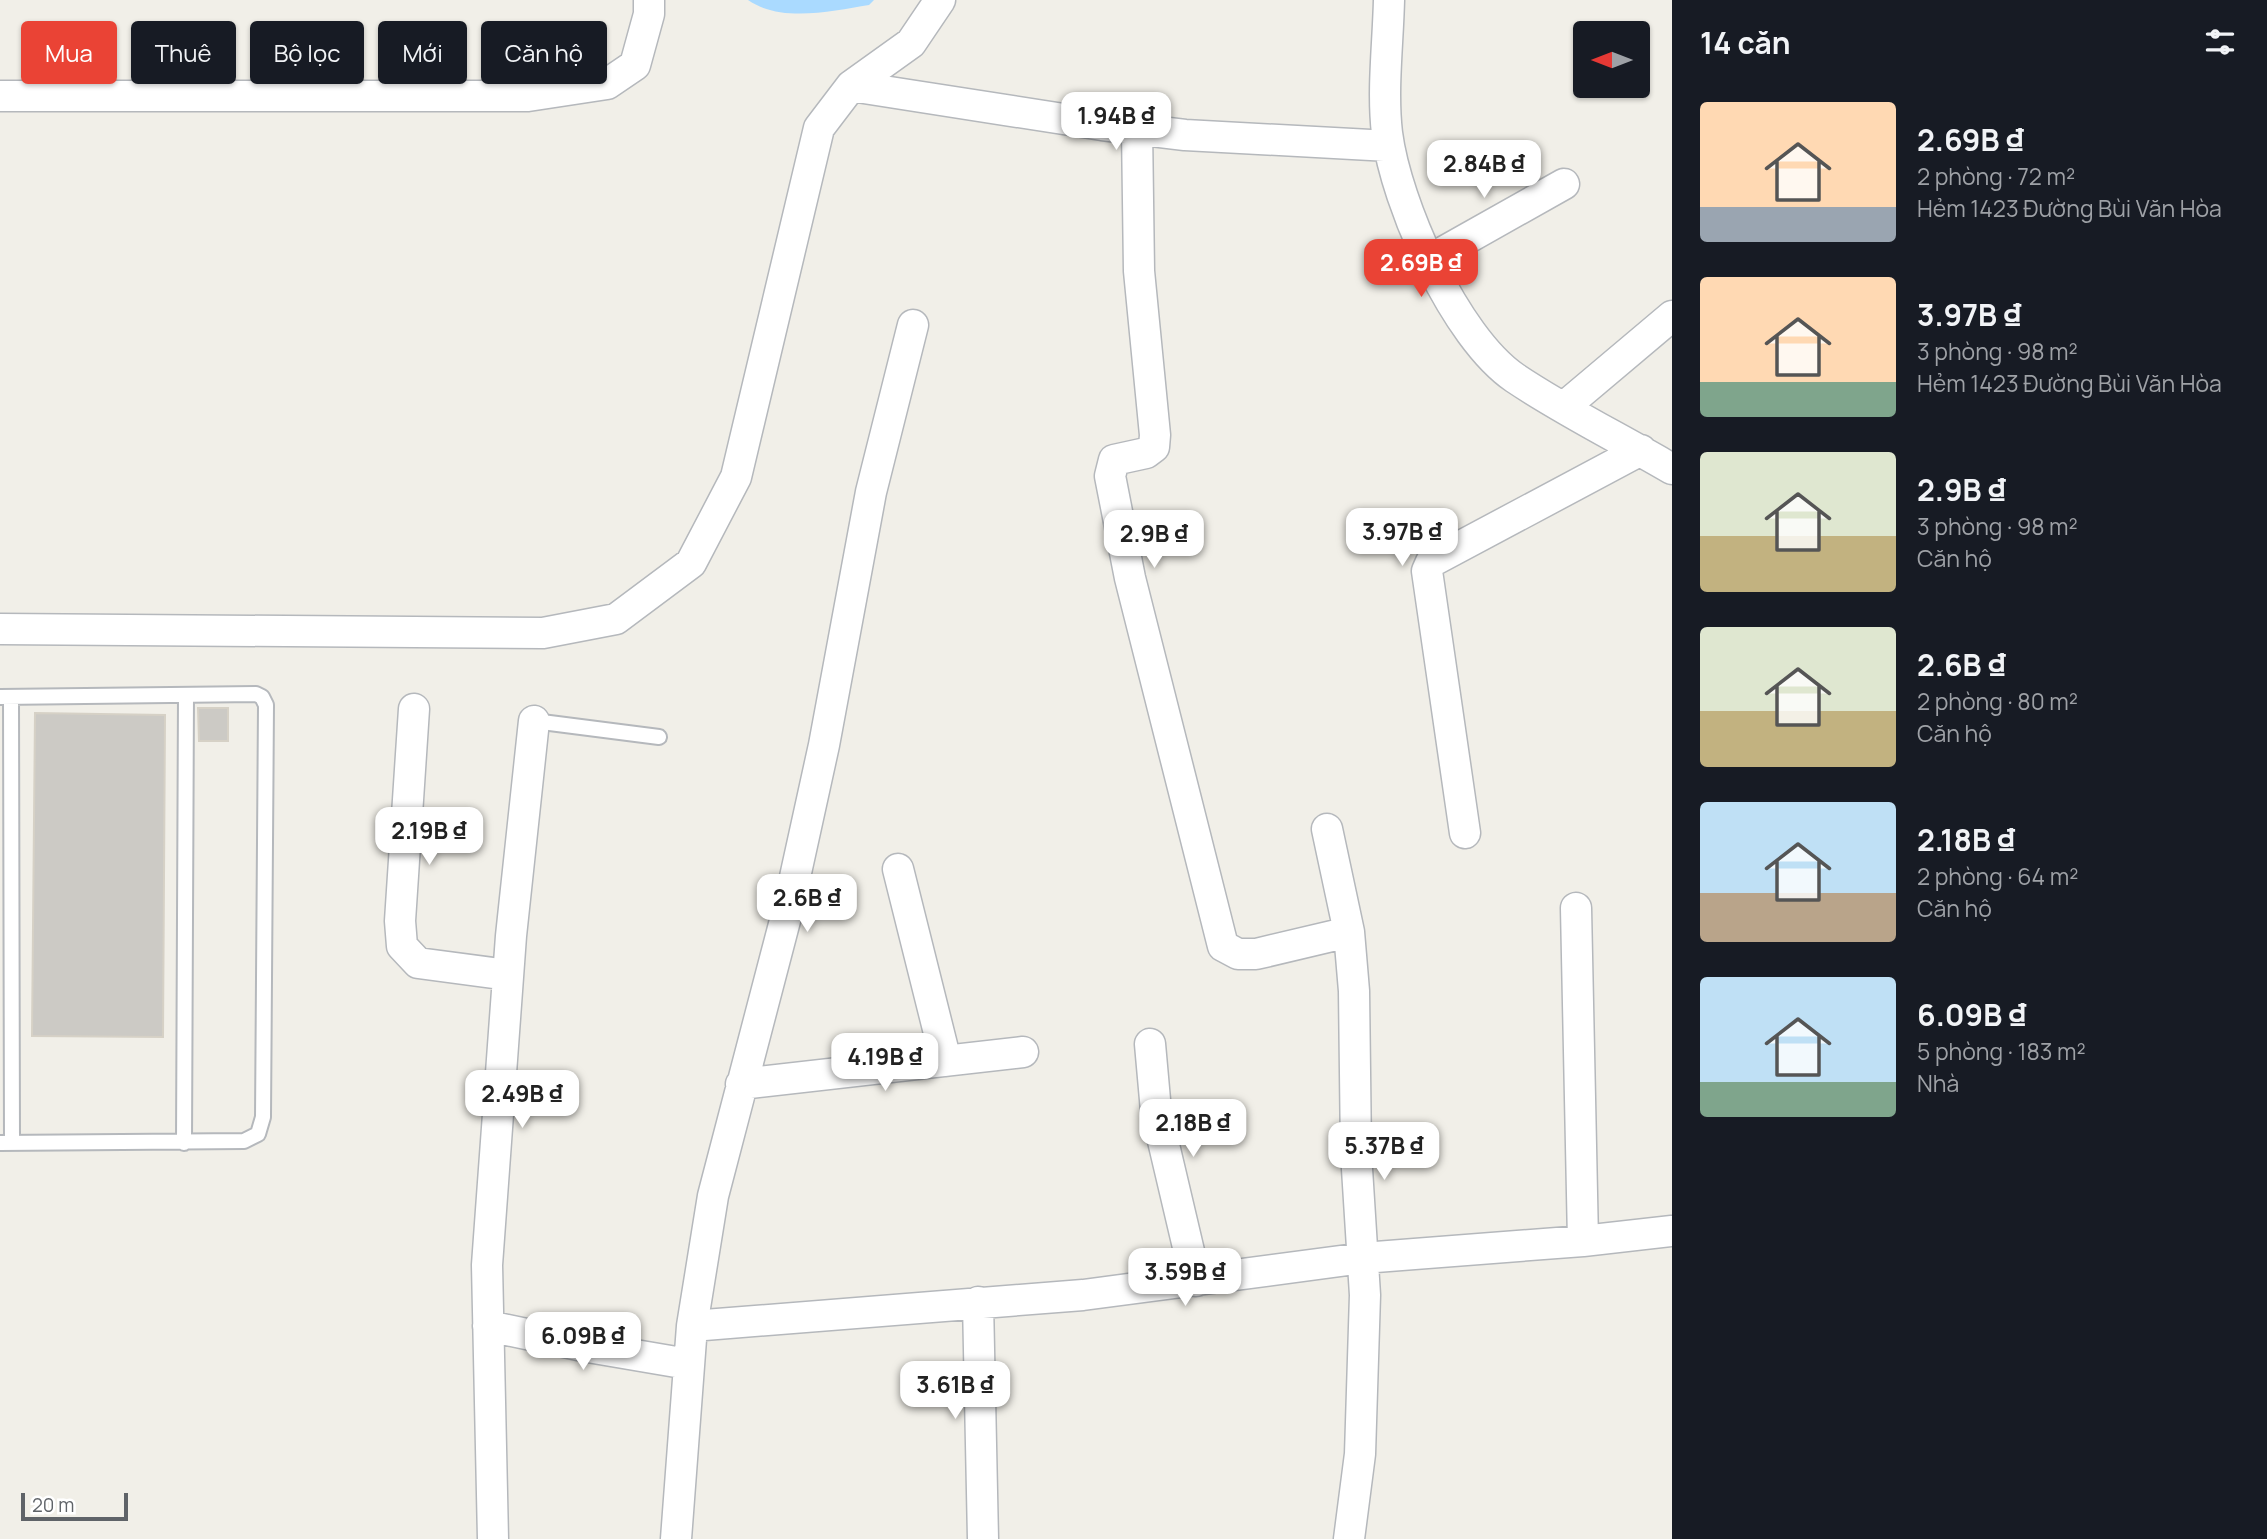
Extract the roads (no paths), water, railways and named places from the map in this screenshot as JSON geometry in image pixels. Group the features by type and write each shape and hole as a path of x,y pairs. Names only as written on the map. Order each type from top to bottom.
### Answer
{"street":[{"path":"0,96 528,96 607,84 635,65 649,14 649,0"},
{"path":"0,629 544,633 616,619 691,563 736,477 818,128 851,86 911,43 940,0"},
{"path":"1389,0 1389,146 1412,225 1440,283 1479,343 1514,377 1672,469"},
{"path":"851,86 1185,135 1389,146"},
{"path":"1137,129 1139,271 1155,435 1154,447 1146,453 1127,455 1114,460 1110,475 1130,578 1223,946 1238,954 1256,954 1349,932"},
{"path":"1429,260 1564,184"},
{"path":"1564,407 1672,316"},
{"path":"676,1539 692,1326 713,1196 788,909 824,745 871,492 913,325"},
{"path":"1465,833 1427,571 1431,562 1641,450"},
{"path":"414,709 400,921 402,946 418,962 508,975"},
{"path":"493,1539 487,1265 508,975 534,721"},
{"path":"1327,829 1349,932 1354,991 1356,1153 1363,1258 1360,1454 1349,1539"},
{"path":"898,869 946,1061"},
{"path":"1576,908 1583,1241"},
{"path":"1150,1044 1156,1111 1196,1281"},
{"path":"741,1084 1023,1052"},
{"path":"692,1326 1083,1295 1363,1258 1583,1241 1672,1231"},
{"path":"978,1302 983,1539"},
{"path":"488,1326 688,1364"}],"lane":[{"path":"256,694 262,697 266,705 263,1118 258,1134 244,1142 6,1143 6,697 186,695 256,694"},
{"path":"184,1143 186,695"},
{"path":"534,721 659,737"}],"water":[{"path":"748,0 874,0 869,5 839,10 791,13 761,7"}]}
